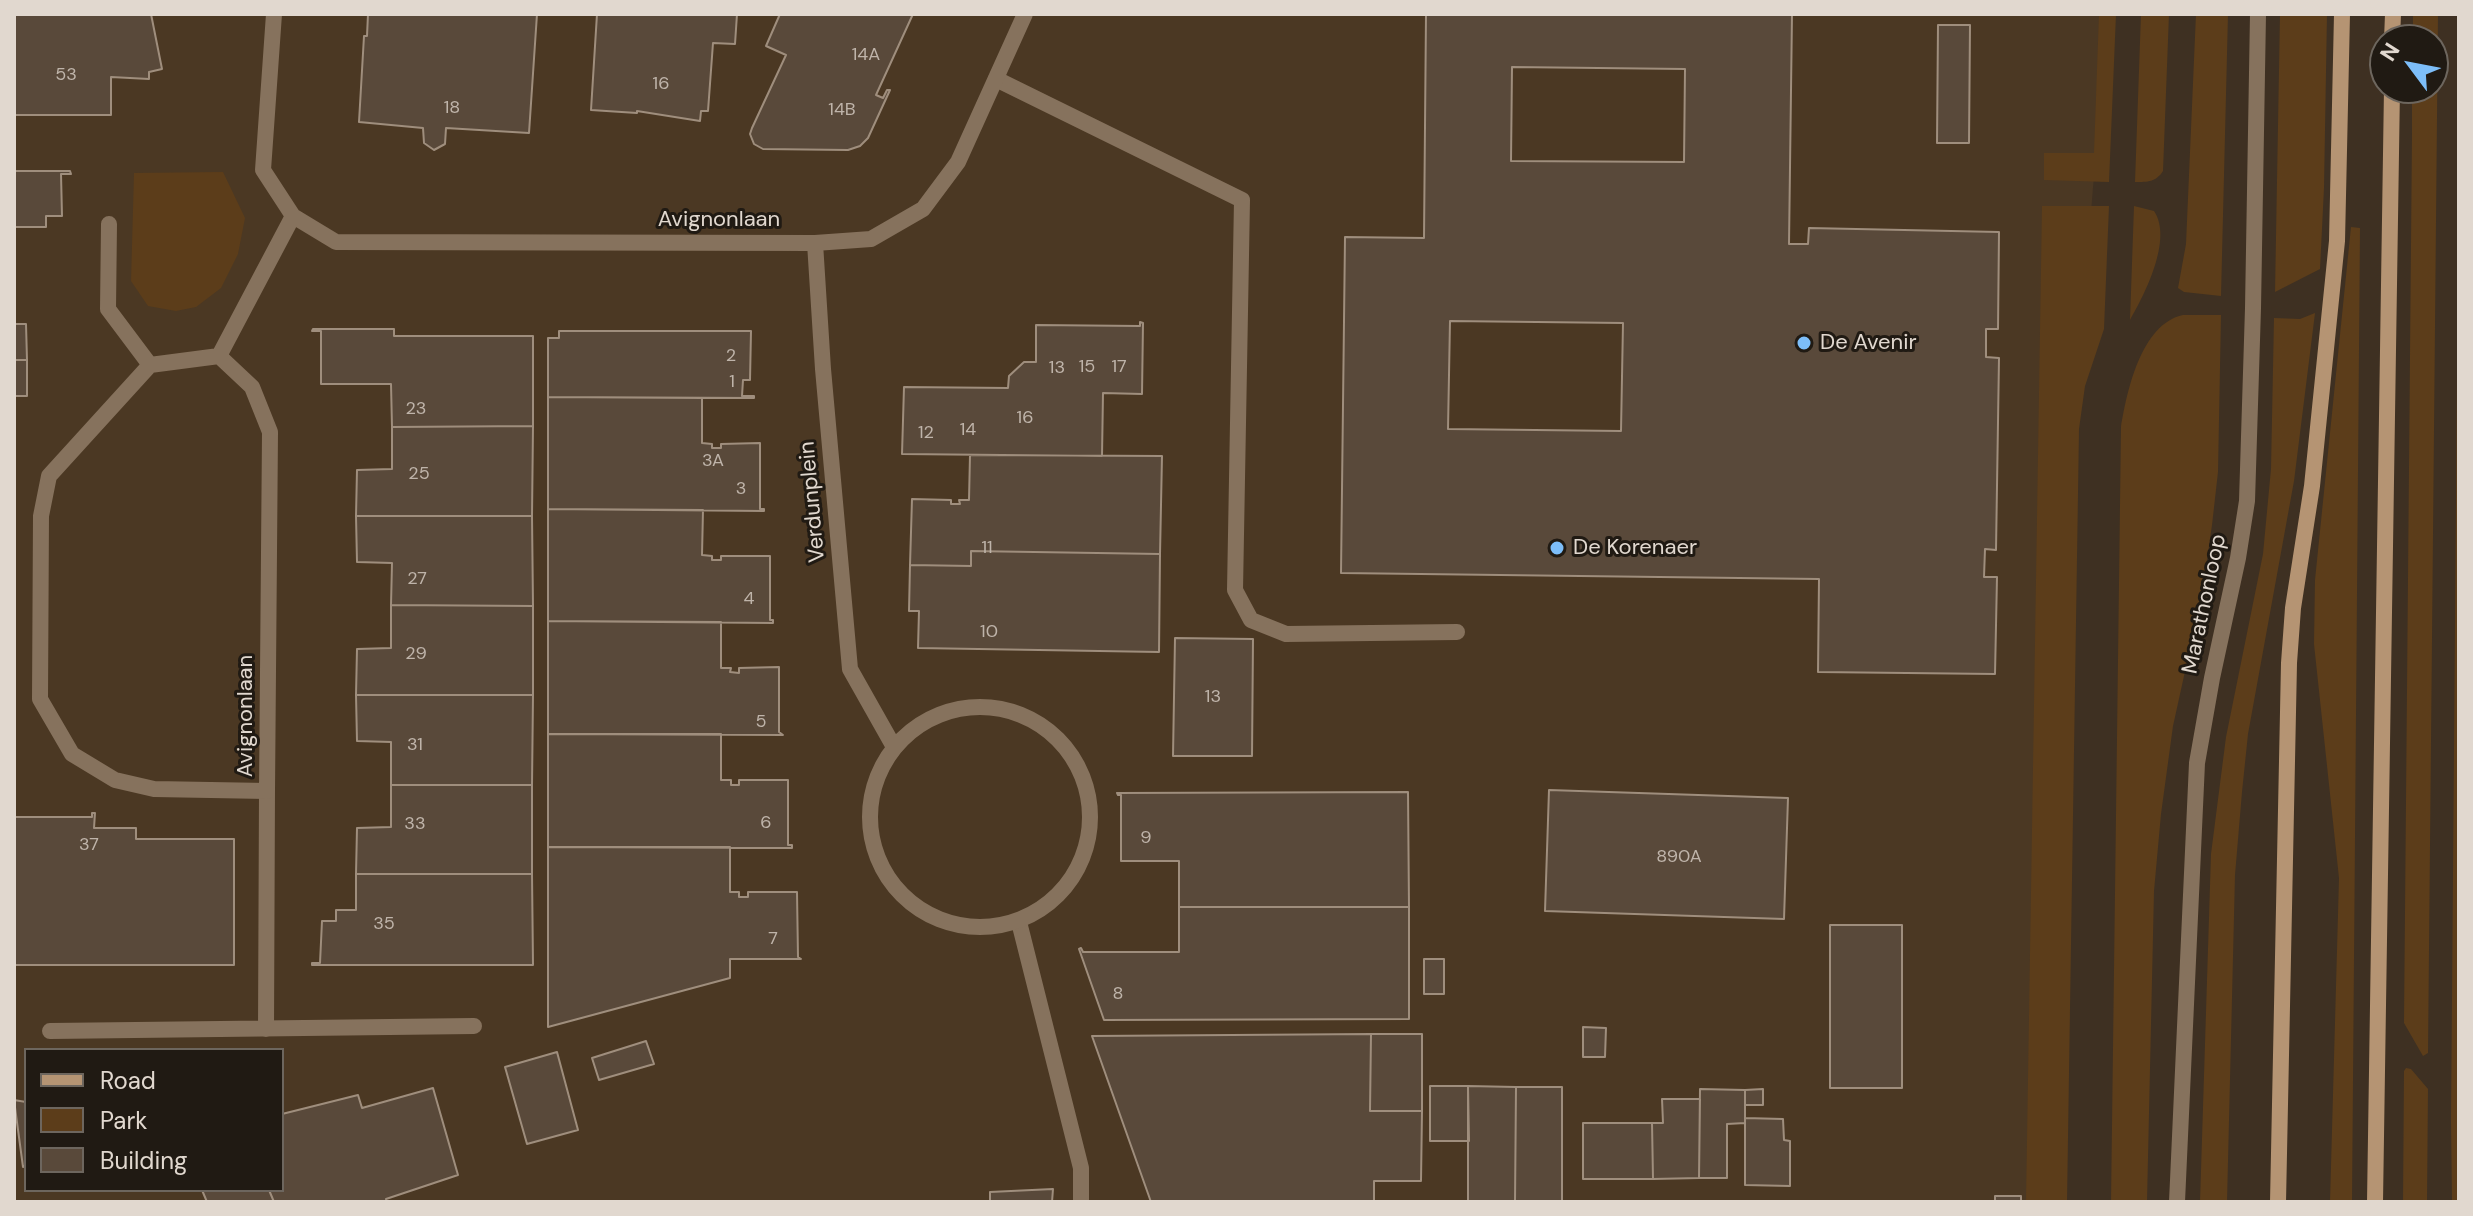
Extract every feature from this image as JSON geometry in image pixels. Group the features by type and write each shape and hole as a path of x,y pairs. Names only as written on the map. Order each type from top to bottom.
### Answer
{"main road":[{"path":"2278,1202 2289,663 2293,608 2312,486 2337,241 2342,14"},
{"path":"2375,1202 2392,104"}],"street":[{"name":"Avignonlaan","path":"274,14 263,170 293,216 336,242 815,243 871,239 923,209 958,162 1025,14"},
{"name":"Marathonloop","path":"2177,1202 2197,763 2247,501 2258,14"},
{"path":"996,79 1242,200 1235,590 1251,620 1286,634 1457,632"},
{"path":"109,224 108,309 150,365 219,356 293,216"},
{"name":"Verdunplein","path":"815,243 850,669 894,747"},
{"name":"Avignonlaan","path":"150,365 49,476 41,516 40,699 72,754 115,780 154,789 267,791 270,432 252,387 219,356"},
{"path":"1000,708 1020,713 1053,733 1078,763 1091,804 1089,842 1074,877 1051,903 1019,922 965,928 928,917 890,884 870,839 870,800 875,781 894,747 912,728 947,711 1000,708"},
{"path":"266,1029 267,791"},
{"path":"1019,922 1081,1168 1081,1202"},
{"path":"50,1031 474,1026"}],"shaded area":[{"path":"14,14 2107,14 2078,374 2061,1202 14,1202"}],"green space":[{"path":"2099,14 2116,14 2109,182 2044,180 2044,153 2094,153"},
{"path":"2141,14 2169,14 2163,171 2151,181 2135,182"},
{"path":"2196,14 2228,14 2221,296 2184,292 2178,288 2186,244"},
{"path":"2280,14 2327,14 2324,188 2320,269 2275,292"},
{"path":"2413,14 2438,14 2438,24 2413,24"},
{"path":"2412,104 2437,104 2428,1053 2423,1056 2404,1023"},
{"path":"2459,125 2459,1202 2452,1202 2451,1120"},
{"path":"223,172 245,218 238,254 221,288 196,307 176,311 148,306 131,281 134,173"},
{"path":"2042,206 2109,206 2104,329 2085,386 2079,429 2067,1202 2026,1202"},
{"path":"2134,206 2154,211 2160,236 2155,266 2130,320"},
{"path":"2351,227 2360,228 2352,1202 2330,1202 2339,878 2314,644 2315,580"},
{"path":"2315,313 2294,481 2248,734 2242,792 2235,875 2227,1202 2200,1202 2211,854 2226,737 2263,554 2271,469 2274,318 2300,319"},
{"path":"2183,315 2221,315 2218,472 2202,594 2173,726 2161,814 2154,891 2147,1202 2111,1202 2121,427 2138,361 2156,331"},
{"path":"2406,1068 2411,1069 2428,1089 2427,1202 2403,1202"}],"building":[{"path":"14,14 151,14 162,69 149,72 149,79 111,77 111,115 14,115"},
{"path":"368,14 537,14 529,133 446,128 445,144 434,150 424,143 423,128 359,122"},
{"path":"597,14 737,14 735,44 713,43 708,111 701,111 700,121 637,111 591,110"},
{"path":"780,14 913,14 876,95 883,98 890,90 868,138 860,146 848,150 763,149 754,144 750,134 752,128 786,55 766,46"},
{"name":"De Avenir","path":"1426,14 1792,14 1789,244 1808,244 1809,228 1999,232 1998,329 1986,329 1986,357 1999,358 1996,550 1985,549 1984,577 1997,577 1995,674 1818,672 1819,579 1341,573 1345,237 1424,238","holes":["1512,67 1685,69 1684,162 1511,161","1450,321 1623,323 1621,431 1448,429"]},
{"path":"1938,25 1970,25 1969,143 1937,143"},
{"path":"14,171 70,171 71,174 61,174 62,216 46,216 46,227 14,227"},
{"path":"1140,322 1143,323 1142,394 1103,393 1102,456 902,454 904,387 1008,388 1009,376 1024,362 1036,362 1036,325 1140,326"},
{"path":"14,324 26,324 27,360 14,360"},
{"path":"313,329 394,329 394,336 533,336 533,426 392,427 391,384 321,384 321,331"},
{"path":"559,331 751,331 750,380 743,380 742,396 754,398 548,397 548,338 559,338"},
{"path":"14,360 27,360 27,396 14,396"},
{"path":"548,397 702,398 702,443 721,448 721,444 760,443 760,509 764,511 548,509"},
{"path":"533,426 532,516 356,516 357,470 392,469 392,427"},
{"path":"970,455 1162,456 1160,554 971,551 971,566 910,565 912,499 951,500 951,504 969,500"},
{"path":"548,509 703,510 702,555 712,556 712,560 721,560 721,556 770,556 770,620 773,623 548,621"},
{"path":"356,516 532,516 533,606 391,605 392,563 357,562"},
{"path":"971,551 1160,554 1159,652 918,648 919,611 909,611 910,565 971,566"},
{"path":"391,605 533,606 533,695 356,695 357,649 391,648"},
{"path":"548,621 721,622 721,668 731,668 730,672 739,673 739,668 779,667 779,732 783,735 548,734"},
{"path":"1175,638 1253,639 1252,756 1173,756"},
{"path":"356,695 533,695 532,785 391,785 391,742 357,741"},
{"path":"548,734 721,734 721,780 731,780 731,785 739,785 739,780 788,780 788,845 792,848 548,847"},
{"path":"391,785 532,785 532,874 356,874 357,828 391,827"},
{"path":"1549,790 1788,798 1784,919 1545,911"},
{"path":"1408,792 1409,907 1179,907 1179,861 1121,861 1121,795 1117,793"},
{"path":"95,813 94,828 136,828 136,839 234,839 234,965 14,965 14,817 92,817"},
{"path":"548,847 730,847 730,892 739,892 739,897 748,897 748,892 797,892 798,957 801,959 730,959 730,978 548,1027"},
{"path":"356,874 532,874 533,965 312,965 320,963 322,921 336,921 336,910 356,910"},
{"path":"1179,907 1409,907 1409,1019 1104,1020 1079,949 1083,952 1179,952"},
{"path":"1830,925 1902,925 1902,1088 1830,1088"},
{"path":"1424,959 1444,959 1444,994 1424,994"},
{"path":"1583,1027 1606,1028 1605,1057 1583,1057"},
{"path":"1371,1034 1370,1111 1422,1111 1421,1181 1374,1181 1374,1202 1151,1202 1092,1036"},
{"path":"1371,1034 1422,1034 1422,1111 1370,1111"},
{"path":"646,1041 654,1064 599,1080 592,1058"},
{"path":"557,1052 578,1130 527,1144 505,1067"},
{"path":"1430,1086 1468,1086 1469,1141 1430,1141"},
{"path":"1468,1086 1516,1087 1515,1202 1468,1202"},
{"path":"1516,1087 1562,1087 1562,1202 1515,1202"},
{"path":"433,1088 458,1175 386,1199 387,1202 274,1202 270,1192 284,1192 284,1114 358,1095 362,1108"},
{"path":"1700,1089 1745,1090 1745,1123 1727,1124 1727,1178 1699,1178"},
{"path":"1763,1089 1763,1105 1745,1105 1745,1090"},
{"path":"1662,1099 1700,1099 1699,1178 1653,1179 1652,1123 1663,1123"},
{"path":"14,1100 24,1102 23,1167"},
{"path":"1745,1118 1783,1119 1784,1140 1790,1141 1790,1186 1745,1185"},
{"path":"1583,1123 1652,1123 1653,1179 1583,1179"},
{"path":"1053,1189 1052,1202 990,1202 990,1192"},
{"path":"203,1192 270,1192 274,1202 207,1202"},
{"path":"1995,1196 2021,1196 2021,1202 1995,1202"}],"place":[{"name":"De Avenir","path":"1804,343"},
{"name":"De Korenaer","path":"1557,548"}]}
